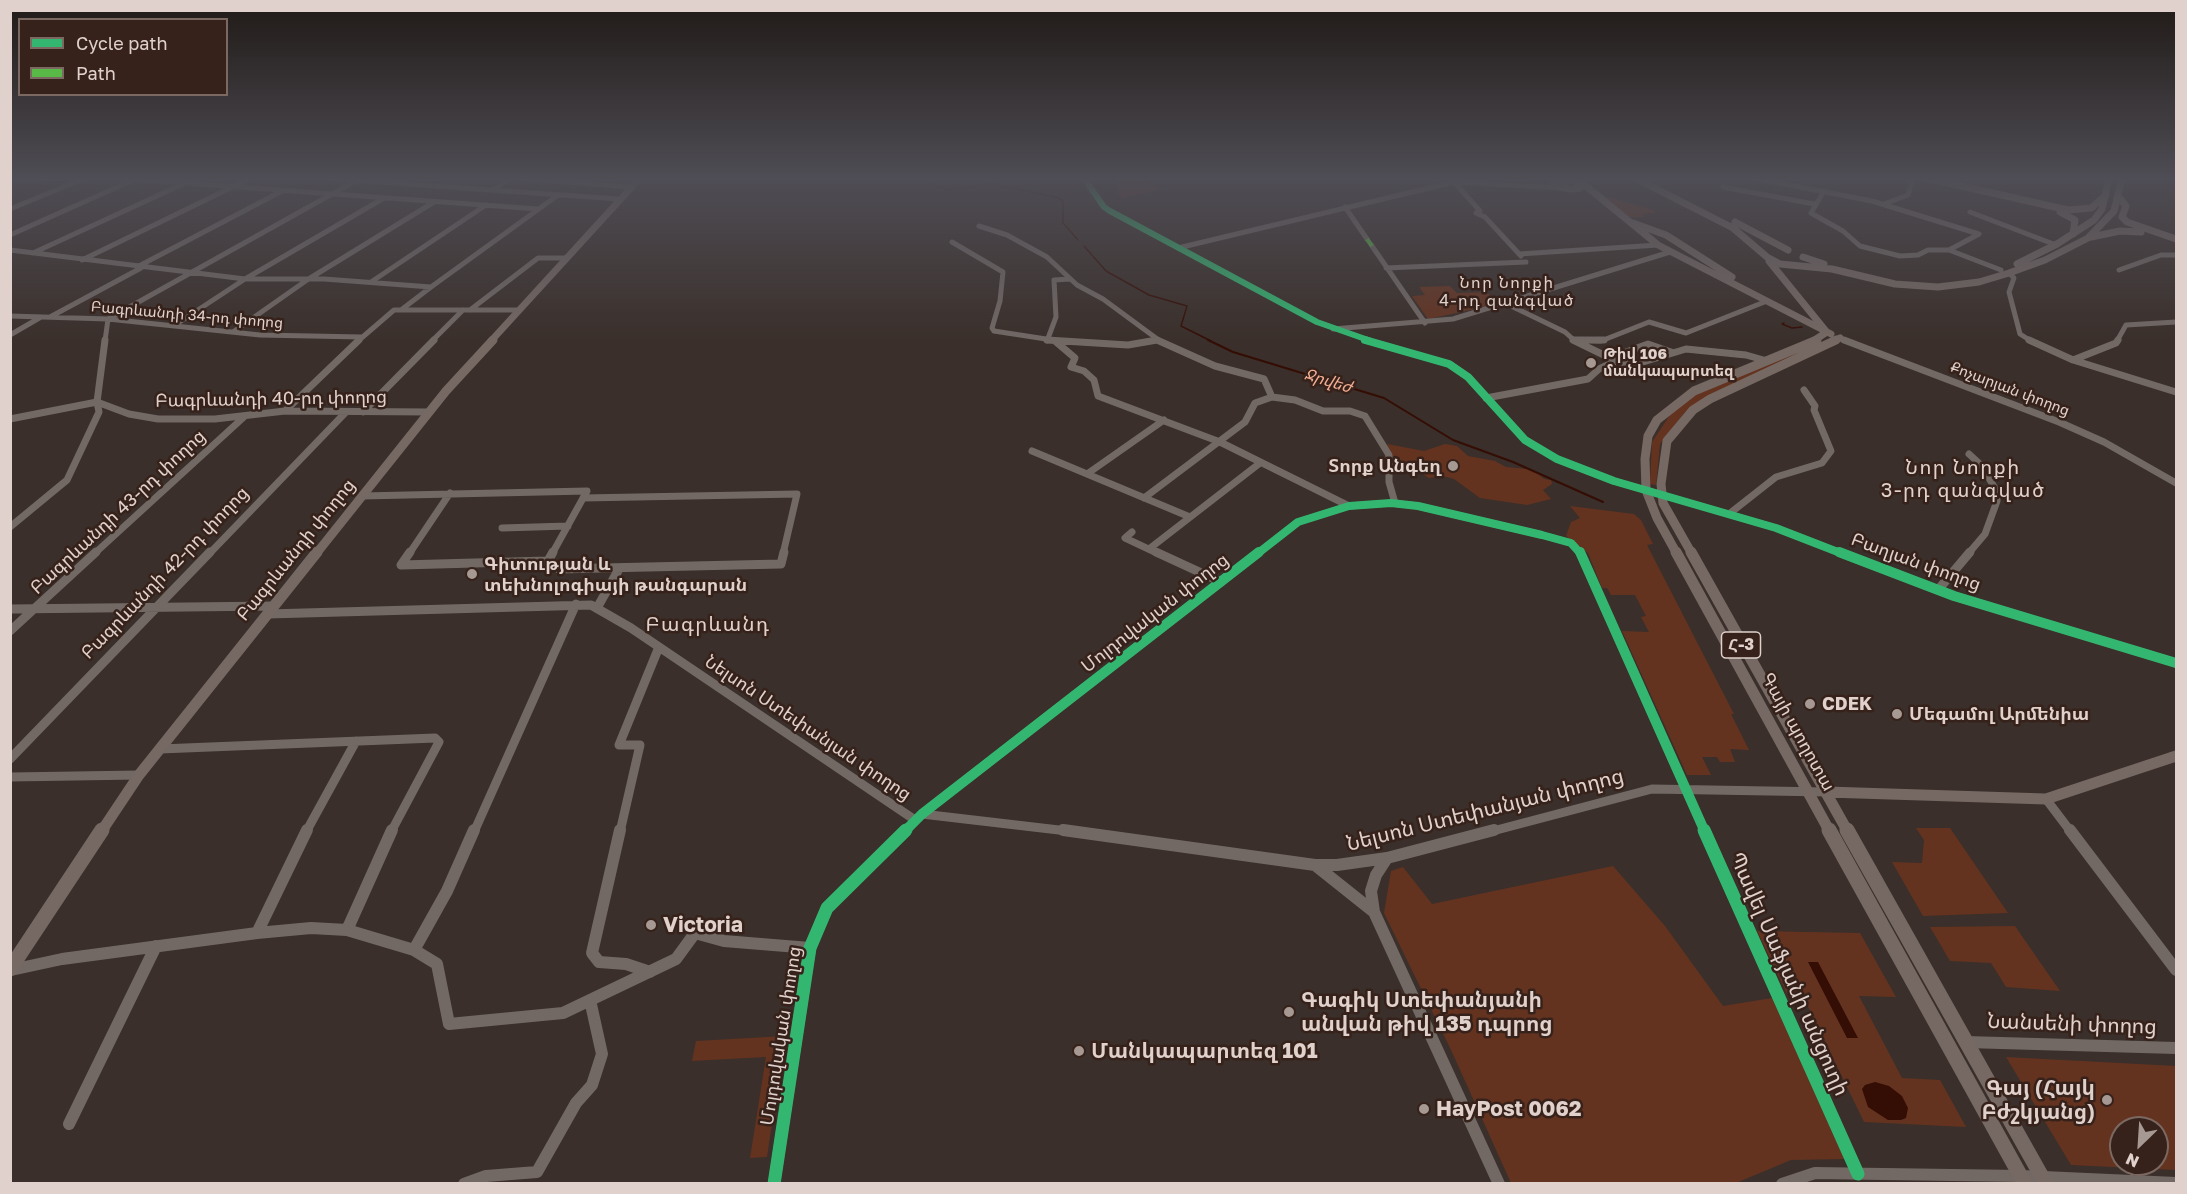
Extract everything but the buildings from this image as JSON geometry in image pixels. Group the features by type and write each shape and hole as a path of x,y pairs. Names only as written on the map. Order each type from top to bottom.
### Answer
{"main road":[{"name":"Բագրևանդի փողոց","path":"10,970 139,775 429,412 588,234"},
{"path":"1642,234 1670,252 1764,299"},
{"path":"1660,234 1764,299"},
{"path":"1740,234 1764,254 1784,266 1832,269 1895,284 1925,287 1962,285 2009,273 2069,249 2093,234"},
{"path":"1758,234 1803,257 1870,277 1920,284 1957,282 2001,270 2056,245 2073,234"},
{"path":"2088,238 2103,234"},
{"path":"2159,234 2176,239"},
{"path":"2056,245 2069,249"},
{"path":"1788,249 1762,248 1764,254 1827,332"},
{"path":"2032,256 2045,260"},
{"path":"1803,257 1809,263 1788,272 1788,276 1840,335 1840,338"},
{"name":"Քոչարյան փողոց","path":"1764,299 1840,338"},
{"name":"Գայի պողոտա","path":"1827,332 1823,338 1694,391 1657,420 1648,436 1645,453 1646,490 1658,518 2023,1180"},
{"name":"Գայի պողոտա","path":"1840,338 1710,399 1692,410 1667,441 1662,494 1664,503 1687,550 1827,792 2044,1180"},
{"path":"1827,792 2046,799 2176,756"}],"street":[{"path":"33,253 75,234"},
{"path":"82,260 136,234"},
{"path":"10,335 202,234"},
{"path":"10,527 67,480 99,412 98,402 108,319 260,234"},
{"path":"175,326 245,279 323,234"},
{"path":"233,332 307,280 382,234"},
{"path":"370,282 443,234"},
{"path":"400,310 504,234"},
{"path":"1001,234 1057,264 1070,279 1103,299 1157,340 1215,366 1264,379 1272,397"},
{"name":"Բաղյան փողոց","path":"1152,234 1333,329 1449,364 1468,377 1512,429 1537,449 1578,468 1729,514 1840,552 1938,590 2176,663"},
{"path":"1178,248 1236,234"},
{"path":"1363,234 1367,239"},
{"path":"1386,268 1527,262 1500,234"},
{"path":"1844,234 1865,249 1900,256 1918,255 1928,250 1949,250 2001,270"},
{"path":"1949,250 1978,234"},
{"path":"2027,234 2056,245"},
{"path":"952,242 1003,272 1000,301 992,328 994,331 1051,341 1128,345 1157,340"},
{"path":"1519,254 1658,245"},
{"path":"1372,246 1425,323"},
{"path":"10,251 245,279 370,282 431,287"},
{"path":"1333,329 1453,319 1508,304 1670,252"},
{"path":"2119,270 2161,255 2176,255"},
{"path":"363,412 466,310 538,258 566,258"},
{"path":"2009,273 2014,278 2009,292 2020,334 2040,346 2073,360 2174,390"},
{"path":"1051,341 1056,317 1054,280 1070,279"},
{"path":"1574,340 1601,341 1649,322 1686,333 1764,299"},
{"path":"1508,304 1567,333 1574,340 1613,359 1633,365 1686,349 1746,355 1767,361"},
{"path":"285,411 362,337 394,310 519,310"},
{"name":"Բագրևանդի 34-րդ փողոց","path":"10,316 108,319 290,336 362,337"},
{"path":"2073,360 2116,343 2126,325 2176,322"},
{"name":"Քոչարյան փողոց","path":"1840,338 2104,442 2176,483"},
{"path":"1051,341 1075,358 1071,367 1094,380 1098,396 1220,442 1349,506"},
{"path":"1485,398 1588,379 1613,359 1648,344 1672,352"},
{"path":"1729,514 1776,477 1822,463 1831,451 1814,410 1815,406 1804,390"},
{"path":"1144,498 1245,422 1255,403 1272,397 1295,400 1323,411 1350,411 1365,416 1389,455 1389,482 1395,503"},
{"path":"10,419 98,402"},
{"name":"Բագրևանդի 40-րդ փողոց","path":"98,402 129,414 158,419 215,419 285,411 429,412"},
{"name":"Բագրևանդի 42-րդ փողոց","path":"10,759 346,412"},
{"name":"Բագրևանդի 43-րդ փողոց","path":"10,631 245,415"},
{"path":"1087,474 1164,420"},
{"path":"1032,451 1190,517"},
{"path":"1938,590 1985,534 1997,501 1997,492 1983,466 1969,454"},
{"path":"1149,549 1260,463"},
{"path":"362,496 587,491 548,561"},
{"path":"450,493 401,565 548,561 559,569 781,564 797,494 583,498"},
{"name":"Մոլդովական փողոց","path":"774,1184 810,948 827,908 918,817 1298,522 1349,506 1395,503 1418,506 1560,539 1578,548 1688,789"},
{"path":"502,528 568,526"},
{"path":"1132,532 1125,538 1221,582"},
{"path":"597,608 619,568"},
{"path":"414,950 447,891 576,604"},
{"name":"Նելսոն Ստեփանյան փողոց","path":"10,609 271,610 576,604 597,608 918,817 1141,839 1315,865 1359,864 1387,858 1652,789 1827,792"},
{"path":"650,972 626,964 599,962 592,953 640,745 619,746 658,647"},
{"path":"160,749 435,738 439,742 386,841 347,930"},
{"path":"257,933 298,847 356,741"},
{"path":"10,777 139,775"},
{"name":"Պավել Սաֆյանի անցուղի","path":"1688,789 1858,1174"},
{"path":"2046,799 2176,970"},
{"path":"1387,858 1376,875 1371,891 1374,912 1499,1184"},
{"path":"1315,865 1374,912"},
{"path":"10,970 62,959 257,933 310,928 347,930 414,950 437,964 449,1024 563,1013 676,959 695,933 724,941 810,948"},
{"path":"69,1124 156,946"},
{"path":"464,1184 486,1176 537,1172 576,1103 592,1085 602,1054 590,1000"},
{"name":"Նանսենի փողոց","path":"1966,1042 2176,1048"},
{"path":"1782,1184 1815,1173 2176,1183"}],"shaded area":[{"path":"1450,286 1457,293 1487,292 1498,304 1428,319 1412,296 1425,295 1419,287"},
{"path":"1814,345 1817,347 1715,392 1685,412 1660,444 1656,485 1650,484 1652,442 1670,415 1693,396"},
{"path":"1387,444 1424,451 1445,444 1457,446 1468,456 1495,461 1506,467 1527,469 1544,479 1551,480 1552,484 1543,490 1551,499 1527,505 1480,498 1454,479 1443,476 1429,478 1413,468 1396,463"},
{"path":"1570,506 1634,514 1641,520 1653,544 1647,545 1734,714 1731,714 1749,750 1730,749 1735,762 1720,762 1717,757 1702,757 1711,775 1687,775 1622,631 1649,632 1641,617 1646,616 1635,595 1611,595 1607,588 1602,588 1588,553 1566,536 1571,522 1580,518"},
{"path":"1916,828 1950,828 2008,913 1923,916 1892,862 1922,863 1924,840"},
{"path":"1613,866 1665,926 1723,1006 1772,998 1845,1159 1791,1160 1736,1183 1511,1183 1452,1052 1384,913 1391,871 1403,867 1432,904"},
{"path":"2015,926 2060,991 2006,987 1991,963 1950,961 1930,927"},
{"path":"1757,931 1860,933 1896,997 1859,996 1902,1078 1940,1080 1966,1127 1864,1122 1802,994 1787,994"},
{"path":"1808,962 1818,962 1858,1038 1847,1038"},
{"path":"785,1036 767,1157 750,1158 766,1057 692,1061 696,1041"},
{"path":"2006,1057 2176,1066 2176,1170 2169,1170 2169,1116 2109,1116 2109,1167 2071,1165"},
{"path":"1875,1082 1889,1086 1902,1096 1908,1108 1906,1118 1888,1120 1868,1107 1862,1089 1865,1085"}],"waterway":[{"name":"Ջրվեժ","path":"1072,234 1078,240"},
{"name":"Ջրվեժ","path":"1084,246 1106,271 1149,295 1187,306 1181,326 1211,341"},
{"path":"1784,323 1782,324 1792,328 1802,327"},
{"name":"Ջրվեժ","path":"1208,340 1233,352 1384,398 1453,440 1513,462 1603,502"}],"marked path":[{"path":"1367,239 1372,246"}],"cycle path":[{"path":"1152,234 1317,322 1356,337 1449,364 1468,377 1525,440 1557,459 1614,481 1776,528 1954,596 2176,663"},
{"path":"774,1184 810,948 827,908 922,814 1298,522 1349,506 1391,503 1418,506 1542,535 1571,543 1578,548 1858,1174"}],"place":[{"name":"Թիվ 106 մանկապարտեզ","path":"1591,363"},
{"name":"Տորք Անգեղ","path":"1453,466"},
{"name":"Գիտության և տեխնոլոգիայի թանգարան","path":"472,574"},
{"name":"CDEK","path":"1810,704"},
{"name":"Մեգամոլ Արմենիա","path":"1897,714"},
{"name":"Victoria","path":"651,925"},
{"name":"Գագիկ Ստեփանյանի անվան թիվ 135 դպրոց","path":"1289,1012"},
{"name":"Մանկապարտեզ 101","path":"1079,1051"},
{"name":"Գայ (Հայկ Բժշկյանց)","path":"2107,1100"},
{"name":"HayPost 0062","path":"1424,1109"}],"district":[{"name":"Նոր Նորքի 4-րդ զանգված","path":"1507,292"},
{"name":"Նոր Նորքի 3-րդ զանգված","path":"1963,480"},
{"name":"Բագրևանդ","path":"708,625"}]}
